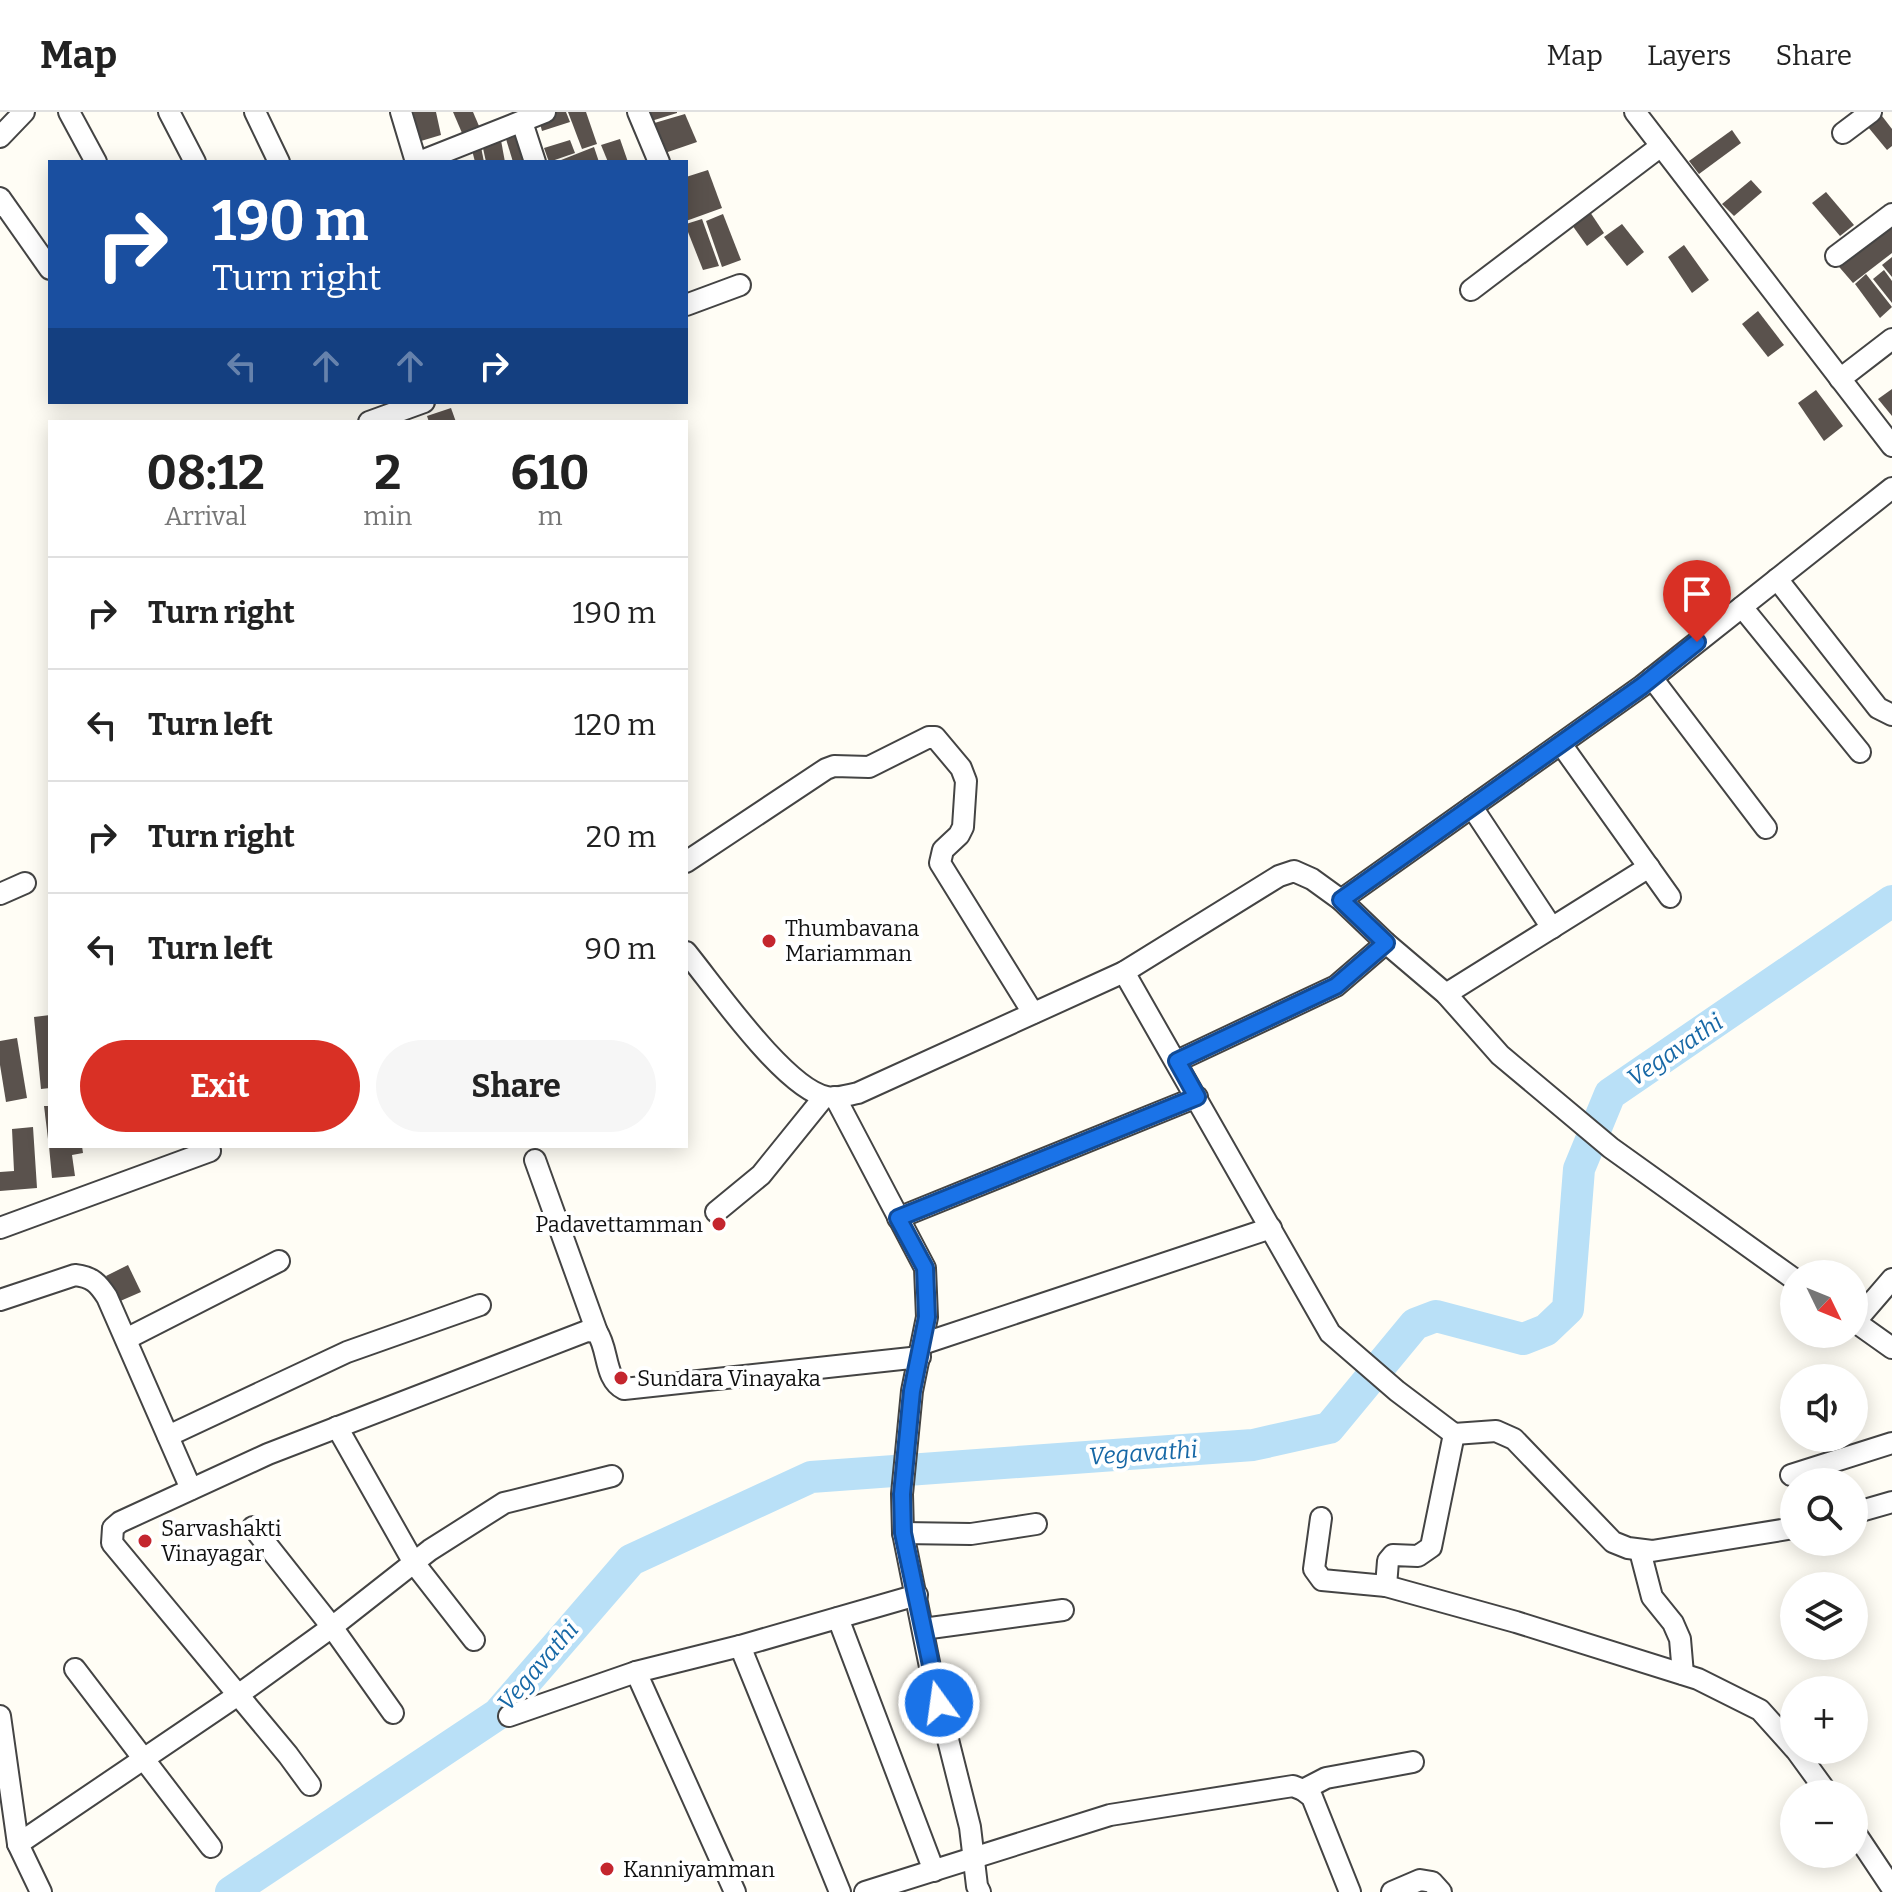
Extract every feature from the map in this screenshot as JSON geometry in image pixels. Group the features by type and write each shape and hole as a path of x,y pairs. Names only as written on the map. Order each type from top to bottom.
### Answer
{"street":[{"path":"0,137 24,112"},
{"path":"69,112 95,160"},
{"path":"169,112 194,160"},
{"path":"255,112 278,160"},
{"path":"401,112 417,160"},
{"path":"638,112 658,160"},
{"path":"1635,112 1892,446"},
{"path":"1843,133 1871,112"},
{"path":"423,160 532,116 535,160"},
{"path":"1471,290 1661,146"},
{"path":"0,198 48,266"},
{"path":"1836,256 1892,214"},
{"path":"688,304 740,285"},
{"path":"1840,379 1892,339"},
{"path":"375,420 419,404"},
{"path":"1341,900 1652,678 1892,488"},
{"path":"1777,579 1878,708 1892,715"},
{"path":"1742,607 1860,752"},
{"path":"1652,678 1766,828"},
{"path":"688,861 826,769 834,766 869,767 929,737 935,737 961,768 966,781 963,827 943,850 940,863 1033,1013"},
{"path":"1561,744 1670,897"},
{"path":"1472,807 1552,928"},
{"path":"1446,994 1649,867"},
{"path":"716,1212 761,1175 829,1097 858,1093 1124,972 1294,871 1312,879 1341,900 1446,994 1500,1055 1611,1148 1780,1269"},
{"path":"0,894 25,883"},
{"path":"1177,1061 1336,986 1386,943"},
{"path":"688,954 777,1063 800,1082 829,1097 925,1268 927,1317 912,1391 902,1494 903,1533 931,1672 970,1827 980,1892"},
{"path":"1124,972 1330,1333 1356,1357 1454,1434 1496,1431 1514,1439 1613,1542 1640,1551 1652,1551 1780,1530"},
{"path":"898,1218 1197,1097"},
{"path":"0,1228 210,1151"},
{"path":"535,1160 602,1340 612,1378 624,1389 921,1350 1271,1228"},
{"path":"126,1339 279,1261"},
{"path":"0,1300 75,1275 88,1276 99,1284 191,1489"},
{"path":"1868,1306 1892,1279"},
{"path":"168,1436 347,1352 480,1305"},
{"path":"310,1785 112,1543 113,1528 268,1454 587,1331 597,1332"},
{"path":"1868,1332 1892,1348"},
{"path":"337,1427 414,1563 474,1640"},
{"path":"1386,1586 1388,1561 1393,1555 1418,1556 1431,1547 1454,1434"},
{"path":"1813,1468 1892,1443"},
{"path":"18,1844 238,1695 414,1563 504,1503 612,1476"},
{"path":"1868,1509 1892,1502"},
{"path":"1321,1518 1314,1569 1316,1576 1322,1580 1386,1586 1516,1622 1683,1674 1760,1710 1780,1732"},
{"path":"903,1533 971,1534 1036,1524"},
{"path":"253,1527 332,1627 393,1713"},
{"path":"1640,1551 1652,1597 1673,1623 1680,1639 1683,1674"},
{"path":"509,1716 636,1672 740,1646 917,1595"},
{"path":"923,1629 1063,1610"},
{"path":"838,1618 934,1871"},
{"path":"740,1646 840,1892"},
{"path":"75,1669 211,1847"},
{"path":"636,1672 735,1892"},
{"path":"0,1716 18,1844 38,1891"},
{"path":"1303,1790 1326,1778 1413,1762"},
{"path":"865,1892 1119,1813 1293,1786 1312,1797 1350,1892"},
{"path":"1868,1849 1888,1875"},
{"path":"1392,1892 1420,1880 1432,1882 1441,1892"}],"building":[{"path":"413,112 436,112 441,135 421,141"},
{"path":"453,112 473,112 479,126 462,133"},
{"path":"566,112 570,122 542,131 538,116"},
{"path":"568,112 586,112 597,144 582,149"},
{"path":"644,112 677,112 677,113 648,122"},
{"path":"685,114 697,142 662,154 651,124"},
{"path":"1882,116 1892,129 1892,146 1887,150 1868,127"},
{"path":"1732,130 1741,143 1699,174 1689,161"},
{"path":"500,135 505,160 486,160 481,139"},
{"path":"516,136 524,160 512,160 506,139"},
{"path":"620,139 627,160 607,160 601,145"},
{"path":"570,140 575,153 548,160 544,148"},
{"path":"481,147 484,160 474,160 472,150"},
{"path":"594,147 598,160 561,160"},
{"path":"708,170 722,208 688,220 688,176"},
{"path":"1751,180 1762,192 1734,216 1722,204"},
{"path":"1826,192 1854,225 1840,236 1812,203"},
{"path":"1586,206 1604,233 1587,246 1567,218"},
{"path":"723,214 741,260 722,267 706,221"},
{"path":"1892,218 1892,253 1853,283 1834,261"},
{"path":"702,219 719,266 703,270 688,232 688,223"},
{"path":"1622,224 1644,252 1627,266 1604,237"},
{"path":"1684,245 1709,280 1692,293 1668,257"},
{"path":"1892,257 1892,277 1882,265"},
{"path":"1884,270 1892,281 1892,303 1873,279"},
{"path":"1866,274 1892,307 1880,318 1855,284"},
{"path":"1758,311 1784,345 1768,357 1742,324"},
{"path":"1892,389 1892,416 1878,399"},
{"path":"1816,390 1843,426 1824,441 1798,403"},
{"path":"451,408 455,420 428,420 427,416"},
{"path":"48,1015 48,1088 41,1089 34,1017"},
{"path":"17,1038 27,1098 6,1102 0,1041"},
{"path":"44,1106 48,1106 48,1139"},
{"path":"33,1127 37,1188 0,1191 0,1172 14,1171 12,1129"},
{"path":"49,1148 82,1148 83,1153 72,1155 75,1176 52,1178"},
{"path":"128,1265 141,1292 118,1302 106,1276"}],"waterway":[{"name":"Vegavathi","path":"231,1892 498,1714 631,1560 811,1477 1253,1445 1329,1428 1415,1324 1436,1316 1523,1339 1546,1330 1568,1309 1579,1169 1610,1094 1892,901"}],"place":[{"name":"Thumbavana Mariamman","path":"769,941"},
{"name":"Padavettamman","path":"719,1224"},
{"name":"Sundara Vinayaka","path":"621,1378"},
{"name":"Sarvashakti Vinayagar","path":"145,1541"},
{"name":"Kanniyamman","path":"607,1869"}],"route":[{"path":"939,1703 903,1533 902,1494 912,1391 927,1317 925,1268 898,1218 1197,1097 1177,1061 1336,986 1386,943 1341,900 1642,686 1697,642"}]}
